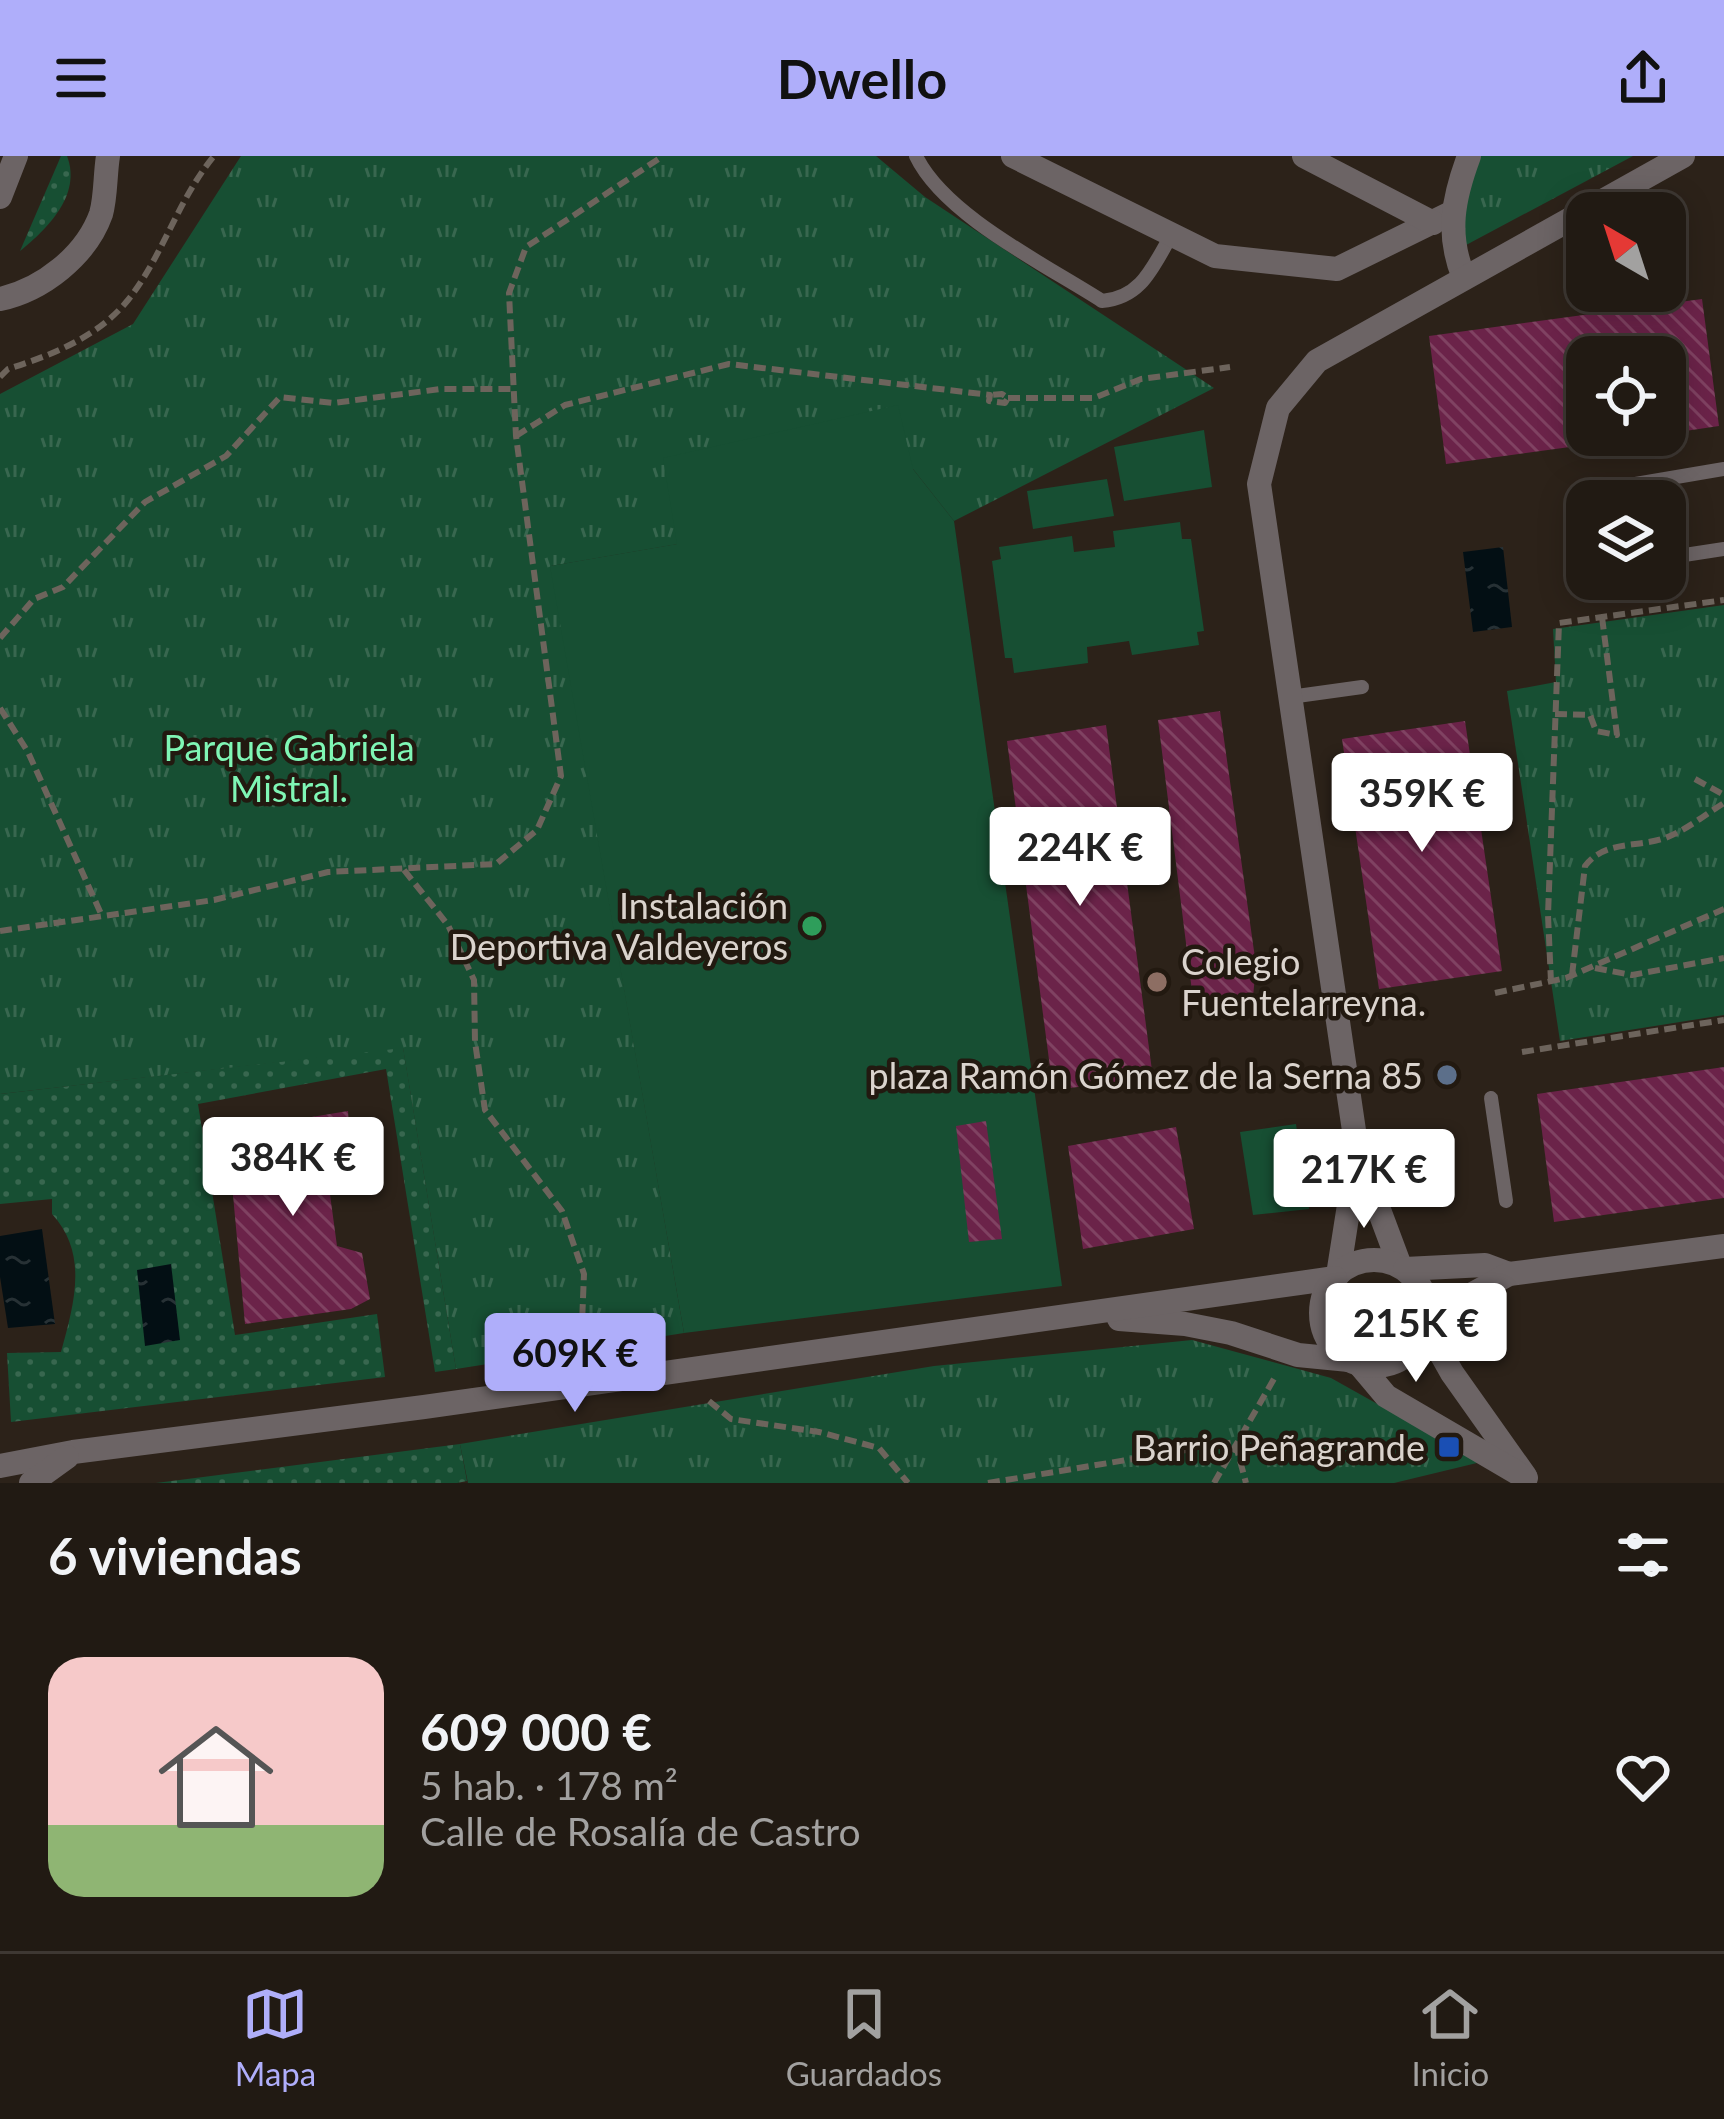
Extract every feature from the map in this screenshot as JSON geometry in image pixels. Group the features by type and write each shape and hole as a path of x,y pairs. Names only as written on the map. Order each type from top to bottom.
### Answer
{"street":[{"path":"0,197 16,156"},
{"path":"0,299 34,288 72,260 100,214 107,156"},
{"path":"1013,156 1214,256 1337,269 1442,218 1468,156"},
{"path":"1304,156 1442,218 1464,278"},
{"path":"1528,1480 1452,1373 1426,1323 1424,1292 1402,1268 1358,1151 1259,484 1278,408 1317,361 1683,156"},
{"path":"1336,1276 1358,1151"},
{"path":"1068,1316 1185,1324 1298,1355 1382,1366 1402,1358 1419,1342 1426,1323 1509,1274 1724,1246"},
{"path":"1509,1274 1485,1265 1402,1268 1370,1260 1353,1264 1336,1276 1324,1294 1321,1313 1335,1348 1386,1396 1528,1480"},
{"path":"0,1466 1336,1276"},
{"path":"31,1483 73,1452"}],"lane":[{"path":"916,156 924,173 950,202 1102,301 1121,299 1139,289 1172,234"},
{"path":"1662,480 1724,470"},
{"path":"1686,555 1724,549"},
{"path":"1290,697 1362,687"},
{"path":"1491,1098 1506,1201"}],"path":[{"path":"0,376 71,345 127,301 183,197 214,156"},
{"path":"0,931 214,900 328,872 496,864 537,830 561,776 516,436 509,293 526,247 662,156"},
{"path":"516,436 566,405 729,364 990,395 989,401 1005,403 1008,398 1094,398 1141,380 1230,367"},
{"path":"0,638 34,598 63,587 146,502 226,456 280,397 333,403 441,388 514,389"},
{"path":"1551,982 1548,915 1558,623 1724,600"},
{"path":"1556,714 1590,715 1596,731 1617,735 1602,617"},
{"path":"0,708 28,752 102,916"},
{"path":"1572,975 1585,866 1608,848 1667,838 1724,799 1695,779"},
{"path":"403,868 448,925 474,980 475,1042 485,1110 562,1211 584,1274 581,1348"},
{"path":"1495,993 1572,975 1724,909"},
{"path":"1591,967 1632,975 1724,958"},
{"path":"1522,1052 1724,1020"},
{"path":"1214,1483 1283,1365"},
{"path":"709,1401 731,1419 820,1432 879,1448 908,1483"},
{"path":"988,1483 1235,1442"},
{"path":"1235,1442 1246,1483"}],"green space":[{"path":"61,156 67,156 70,170 66,197 51,222 20,251"},
{"name":"Parque Gabriela Mistral.","path":"241,156 876,156 925,197 1214,388 954,521 913,469 664,458 678,544 551,566 684,1333 456,1369 403,1048 0,1094 0,394 133,324"},
{"path":"1469,156 1633,156 1453,252"},
{"name":"Instalación Deportiva Valdeyeros","path":"898,405 913,469 954,521 1062,1286 684,1333 550,566 677,544 663,458"},
{"path":"1204,430 1212,487 1124,501 1114,447"},
{"path":"1107,479 1114,516 1033,529 1027,491"},
{"path":"1180,522 1182,539 1191,539 1204,631 1197,632 1199,645 1132,655 1129,641 1087,647 1088,663 1014,673 1012,658 1005,658 992,561 1001,559 999,547 1072,536 1074,552 1115,547 1113,531"},
{"path":"1724,605 1724,1015 1560,1041 1507,691 1556,682 1553,629"},
{"path":"403,1047 456,1369 435,1372 386,1069 198,1104 235,1335 377,1314 385,1377 11,1422 7,1353 61,1352 75,1263 64,1229 52,1214 52,1199 0,1204 0,1094"},
{"path":"1296,1124 1309,1209 1253,1215 1240,1132"},
{"path":"1192,1340 1331,1378 1481,1462 1394,1483 468,1483 460,1444 934,1366"},
{"path":"460,1444 467,1481 457,1483 156,1483"}],"water":[{"path":"1503,547 1512,627 1473,632 1463,552"},
{"path":"42,1229 55,1324 8,1328 0,1236"},
{"path":"171,1264 180,1340 145,1346 137,1270"}],"building":[{"path":"1702,299 1719,426 1686,431 1686,336 1566,336 1566,448 1446,464 1429,336 1606,312 1686,312 1686,301"},
{"path":"1220,711 1256,965 1253,997 1230,1014 1193,999 1158,720"},
{"path":"1465,721 1502,971 1379,989 1342,739"},
{"path":"1106,725 1153,1078 1053,1090 1007,741"},
{"path":"1724,1067 1724,1198 1554,1222 1537,1094"},
{"path":"348,1111 351,1155 329,1187 337,1246 362,1253 370,1299 351,1309 245,1324 227,1131"},
{"path":"986,1121 1002,1239 969,1242 956,1126"},
{"path":"1176,1127 1194,1229 1083,1249 1068,1146"}],"place":[{"name":"Instalación Deportiva Valdeyeros","path":"812,926"},
{"name":"Colegio Fuentelarreyna.","path":"1157,982"},
{"name":"plaza Ramón Gómez de la Serna 85","path":"1447,1075"},
{"name":"Barrio Peñagrande","path":"1449,1447"}]}
